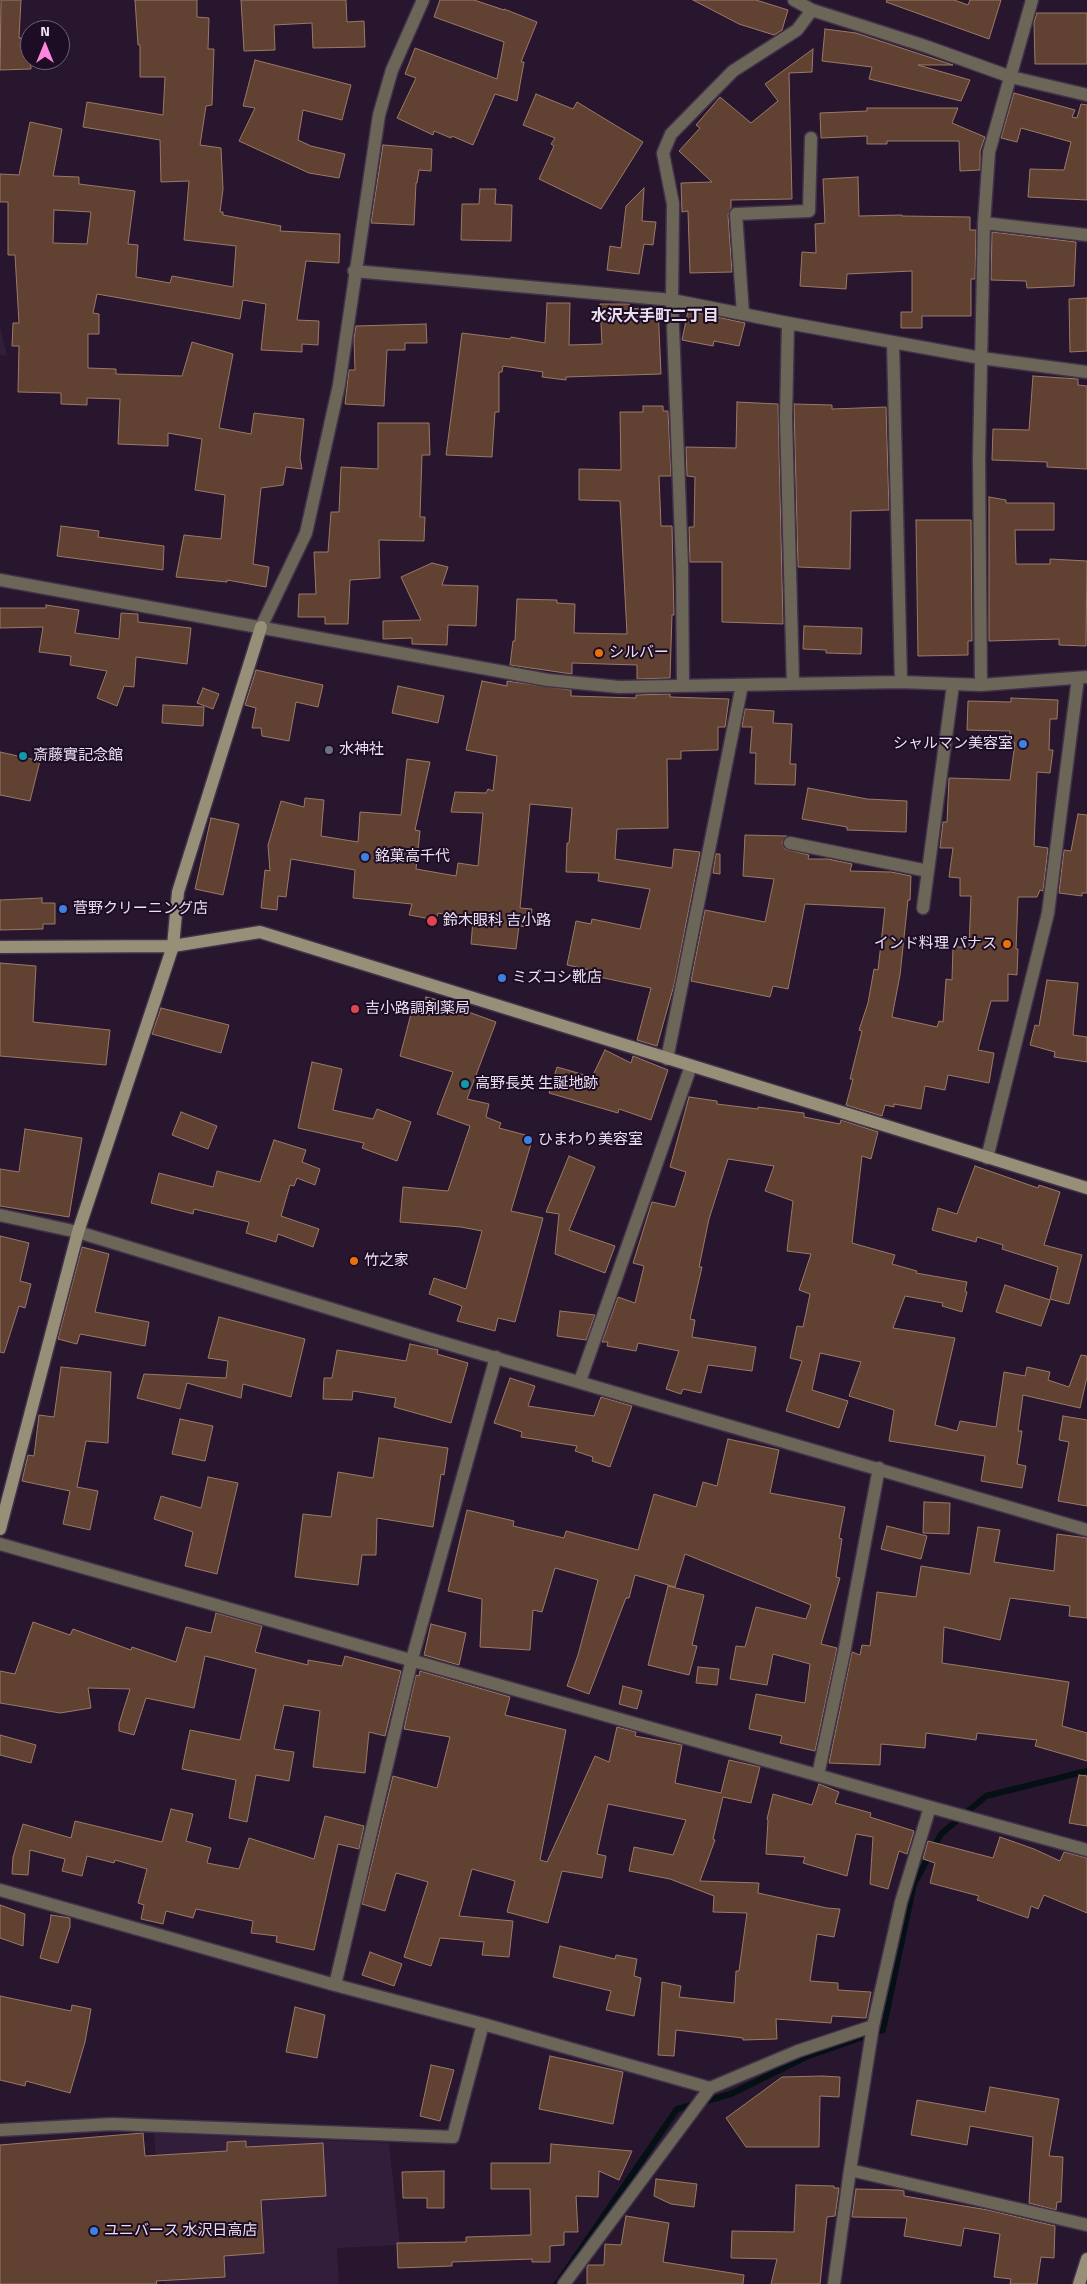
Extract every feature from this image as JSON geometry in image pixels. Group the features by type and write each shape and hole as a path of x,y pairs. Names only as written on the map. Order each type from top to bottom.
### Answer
{"street":[{"path":"0,1529 78,1232 173,946 178,892 261,627 306,533 339,385 354,271 379,115 392,70 423,0"},
{"path":"794,0 812,10 925,46 1010,77 1087,95"},
{"path":"981,685 979,458 984,223 989,152 1032,0"},
{"path":"683,684 682,556 672,300 673,204 662,153 671,134 733,71 797,30 812,10"},
{"path":"743,314 736,214 809,211 811,138"},
{"path":"984,223 1087,235"},
{"path":"354,271 672,300 981,358 1087,372"},
{"path":"788,323 786,417 793,684"},
{"path":"892,342 900,682"},
{"path":"0,580 548,680 619,686 900,682 953,686 1083,677 1048,913 988,1158"},
{"path":"667,1059 742,685"},
{"path":"923,908 953,686"},
{"path":"790,843 928,871"},
{"path":"0,947 173,946 260,932 1087,1188"},
{"path":"580,1381 691,1066"},
{"path":"0,1215 78,1232 427,1338 1087,1530"},
{"path":"335,1985 412,1659 496,1357"},
{"path":"818,1775 845,1648 878,1468"},
{"path":"0,1544 1087,1850"},
{"path":"834,2284 873,2026 900,1902 930,1807"},
{"path":"0,1890 335,1985 484,2024 710,2088"},
{"path":"0,2130 114,2124 453,2137 484,2024"},
{"path":"564,2284 710,2088 798,2051 873,2026"},
{"path":"850,2170 1087,2224"},
{"path":"1079,2284 1087,2259"}],"shaded area":[{"path":"0,326 7,356 0,355"},
{"path":"154,2133 389,2143 400,2245 337,2248 339,2284 164,2284"}],"building":[{"path":"1,0 21,0 20,69 0,70"},
{"path":"135,0 197,0 197,17 209,18 208,49 214,49 212,105 206,106 200,145 221,148 223,189 220,212 223,212 223,215 281,226 280,231 340,234 339,263 306,261 297,320 319,321 318,345 302,344 302,352 261,350 266,304 243,300 240,319 97,294 93,313 99,314 99,334 88,334 88,368 116,369 116,374 182,376 192,342 233,354 219,428 251,434 254,413 304,419 300,458 302,469 286,467 283,485 261,488 253,564 269,567 266,587 227,580 227,582 176,577 184,535 221,539 225,495 195,490 202,439 168,433 168,446 118,444 120,399 87,398 87,405 61,404 61,393 18,392 19,346 12,346 13,323 19,323 15,255 8,255 8,202 0,202 0,174 19,175 30,122 62,129 53,176 79,177 79,184 135,191 128,244 138,245 136,277 170,283 172,276 233,287 236,246 184,240 189,181 161,182 160,140 83,127 87,102 163,115 165,77 140,77 140,45 138,45","holes":["54,210 91,212 87,244 53,243"]},
{"path":"241,0 346,0 347,22 364,21 365,47 313,48 312,23 274,25 275,50 244,51"},
{"path":"440,0 474,0 537,22 521,62 524,62 517,101 495,94 473,145 434,131 433,135 397,118 416,78 405,74 415,48 497,79 504,42 434,17"},
{"path":"693,0 756,0 788,10 782,30 774,35 739,24"},
{"path":"887,0 954,0 968,5 970,0 1001,0 989,39 886,2"},
{"path":"1037,13 1087,13 1087,64 1035,64 1034,22"},
{"path":"825,29 856,33 953,65 918,65 970,80 961,101 869,79 872,67 822,61"},
{"path":"813,49 812,72 789,73 792,199 731,200 731,208 728,215 732,272 690,273 688,211 682,212 681,183 712,182 679,151 700,128 696,125 720,97 751,123 778,101 765,84"},
{"path":"255,60 351,85 342,120 303,110 298,140 311,146 345,154 339,178 309,173 239,141 255,108 243,106"},
{"path":"1014,93 1075,110 1072,117 1077,118 1081,104 1087,105 1087,200 1028,197 1030,169 1064,170 1071,142 1021,128 1017,142 1001,138"},
{"path":"536,94 573,109 577,102 643,142 601,209 539,179 554,146 551,144 555,138 523,125"},
{"path":"867,108 958,108 952,123 985,137 980,151 980,170 960,171 959,141 887,141 887,144 867,144 867,136 821,138 820,113 867,111"},
{"path":"383,145 432,149 431,171 419,170 416,183 414,225 371,223"},
{"path":"858,177 859,216 970,217 970,230 976,230 975,279 971,279 971,316 922,316 922,328 901,328 901,312 912,312 912,271 847,274 846,289 800,286 802,252 816,253 815,224 825,223 823,179"},
{"path":"644,188 642,221 656,222 653,245 644,244 639,274 607,270 610,246 621,248 626,206"},
{"path":"480,189 496,189 495,204 512,205 511,241 461,240 462,204 479,204"},
{"path":"992,232 1076,242 1074,286 1027,288 1026,281 991,280"},
{"path":"1087,298 1087,351 1070,352 1069,299"},
{"path":"547,303 570,303 569,345 602,344 600,304 629,304 630,309 658,307 661,374 566,377 566,380 542,377 543,372 503,366 502,372 499,372 499,412 495,412 492,457 446,455 462,333 510,339 511,337 545,343"},
{"path":"688,311 745,323 739,346 714,341 713,346 682,340"},
{"path":"426,324 427,343 405,343 405,350 387,350 384,406 345,404 349,370 355,370 354,339 356,326"},
{"path":"1033,376 1078,379 1078,385 1087,386 1087,469 1047,467 1047,462 992,460 993,429 1029,430"},
{"path":"737,402 778,404 783,624 722,622 722,562 690,562 689,527 694,527 695,477 687,476 686,447 736,448"},
{"path":"794,404 832,405 832,409 886,407 889,510 851,511 850,569 798,567"},
{"path":"643,406 663,406 663,411 668,411 671,476 659,476 661,526 672,526 674,615 672,615 670,678 637,679 637,665 572,663 572,674 510,665 513,641 515,641 517,599 557,600 557,603 575,604 574,633 627,634 620,501 579,500 579,469 621,470 620,412 643,412"},
{"path":"378,423 429,423 430,455 422,455 420,517 425,517 424,541 379,540 380,578 350,580 348,624 325,624 325,617 298,617 299,594 316,594 314,552 328,552 331,512 339,512 341,467 378,469"},
{"path":"989,497 1006,500 1006,503 1054,503 1054,530 1015,530 1016,564 1050,564 1050,559 1087,561 1086,646 1059,645 1059,639 989,641"},
{"path":"916,520 971,520 972,641 968,641 968,655 918,656"},
{"path":"61,526 99,531 98,537 164,546 163,570 57,556"},
{"path":"432,563 448,567 442,585 478,586 476,626 448,625 447,645 412,644 412,638 383,639 383,621 421,620 401,577"},
{"path":"46,605 79,610 75,633 119,639 121,613 138,614 138,622 191,628 187,664 136,657 134,687 124,686 117,706 97,698 107,671 70,665 71,656 39,652 43,627 0,628 0,608 46,608"},
{"path":"804,626 862,628 861,654 826,653 826,650 803,649"},
{"path":"256,670 323,685 318,707 296,702 289,741 262,736 261,728 252,728 256,708 245,705"},
{"path":"482,681 507,686 507,681 571,690 571,696 636,698 636,695 670,694 670,697 729,699 725,727 718,727 718,750 681,751 681,759 667,759 668,828 617,829 615,859 672,868 674,849 700,852 674,985 657,1046 637,1040 651,988 599,977 600,972 567,965 576,921 591,924 592,919 640,929 650,889 598,881 599,873 566,872 567,843 569,843 572,808 530,804 520,908 532,909 530,927 519,926 516,949 471,944 473,920 438,913 436,920 409,915 412,904 353,898 355,870 291,859 286,897 278,896 277,910 261,908 265,870 270,871 268,845 281,801 304,807 305,798 324,800 321,836 358,842 360,812 401,815 407,759 430,762 415,830 420,831 416,869 456,876 458,863 478,866 483,813 451,812 455,792 486,793 488,789 493,791 497,756 466,750"},
{"path":"398,686 444,696 438,723 392,713"},
{"path":"203,688 219,694 213,709 197,703"},
{"path":"1011,698 1058,700 1057,719 1050,719 1049,750 1053,750 1050,773 1037,772 1034,846 1048,848 1043,891 1040,890 1037,897 1018,897 1017,975 1008,974 1008,1001 991,1001 978,1050 994,1053 989,1083 948,1075 945,1090 925,1086 921,1109 894,1104 894,1107 885,1105 882,1116 846,1105 853,1079 850,1079 862,1031 859,1030 868,1003 874,969 878,970 885,908 805,904 788,989 773,986 770,997 691,981 705,910 765,922 774,879 743,876 745,835 787,836 782,842 785,849 809,855 808,859 828,859 852,864 850,871 891,872 911,876 910,900 908,900 900,975 892,1017 937,1027 939,1021 943,1022 946,979 952,980 953,947 969,947 971,896 960,896 960,878 949,877 953,848 940,848 943,822 947,822 949,778 1010,780 1015,743 1009,743 1010,731 967,730 968,701 1011,702"},
{"path":"163,705 204,707 203,726 162,723"},
{"path":"745,709 774,711 773,723 792,724 790,764 796,764 795,785 755,784 756,753 750,753 752,727 742,727"},
{"path":"0,752 40,761 30,801 0,795"},
{"path":"808,788 867,799 907,801 906,832 847,830 847,827 802,819"},
{"path":"1078,814 1087,815 1087,893 1082,893 1082,896 1059,893 1064,850 1071,851"},
{"path":"211,818 239,824 223,895 195,889"},
{"path":"716,854 720,854 720,874 713,873"},
{"path":"42,898 42,903 55,903 55,924 43,924 43,929 0,930 0,900"},
{"path":"0,963 36,966 33,1022 110,1030 106,1065 0,1056"},
{"path":"1047,980 1078,983 1073,1035 1087,1037 1087,1062 1054,1057 1055,1052 1030,1045 1035,1025 1039,1026"},
{"path":"426,997 455,1004 455,1007 496,1022 467,1099 489,1104 486,1117 501,1123 499,1128 533,1137 511,1211 543,1218 515,1322 498,1318 495,1331 457,1321 462,1306 429,1294 434,1278 466,1289 482,1231 461,1227 400,1222 403,1187 448,1191 470,1126 437,1114 453,1072 400,1056 412,1010 422,1013"},
{"path":"161,1008 229,1025 221,1053 152,1034"},
{"path":"605,1050 631,1063 633,1056 668,1070 651,1120 619,1109 618,1113 549,1093 557,1067 592,1077"},
{"path":"312,1062 342,1069 333,1110 373,1119 377,1109 411,1122 397,1161 362,1148 364,1143 298,1128"},
{"path":"689,1097 717,1101 717,1104 804,1113 804,1117 840,1124 841,1120 878,1132 871,1159 862,1156 852,1243 895,1255 892,1264 917,1271 916,1273 967,1282 965,1291 967,1292 962,1312 942,1306 943,1303 905,1296 893,1328 955,1338 935,1425 957,1431 960,1421 996,1427 1004,1372 1025,1376 1027,1367 1050,1372 1048,1380 1069,1387 1081,1355 1087,1356 1087,1377 1080,1408 1023,1395 1018,1431 1022,1431 1017,1464 1026,1466 1022,1488 981,1481 985,1456 889,1441 894,1410 849,1396 861,1362 820,1353 812,1390 848,1401 839,1428 786,1411 802,1361 790,1358 797,1326 803,1327 810,1294 799,1290 811,1254 787,1251 793,1201 765,1191 774,1166 728,1159 709,1219 699,1267 702,1267 690,1319 695,1320 692,1337 756,1347 752,1371 708,1365 701,1393 683,1389 681,1394 666,1389 679,1351 638,1343 636,1351 607,1346 608,1342 602,1342 618,1297 635,1303 644,1266 633,1263 652,1202 675,1207 686,1172 670,1167"},
{"path":"181,1112 217,1126 208,1149 172,1135"},
{"path":"25,1129 82,1138 69,1217 0,1206 0,1169 19,1172"},
{"path":"274,1140 306,1150 302,1162 320,1169 315,1185 297,1178 294,1186 290,1185 281,1216 319,1229 313,1247 278,1234 276,1242 246,1233 249,1222 194,1209 193,1214 151,1203 159,1173 213,1187 217,1171 260,1182"},
{"path":"569,1156 595,1167 569,1230 615,1246 605,1273 555,1254 559,1214 546,1212"},
{"path":"975,1166 1038,1188 1039,1185 1060,1192 1044,1245 1082,1255 1069,1304 1050,1299 1058,1267 1002,1249 1003,1245 977,1237 976,1242 932,1230 938,1208 957,1214"},
{"path":"0,1236 29,1243 20,1281 31,1284 25,1308 19,1306 4,1353 0,1352"},
{"path":"82,1247 109,1254 95,1312 149,1322 145,1346 80,1334 77,1344 58,1339"},
{"path":"1005,1285 1050,1300 1041,1326 996,1312"},
{"path":"560,1311 595,1315 586,1340 557,1336"},
{"path":"219,1317 305,1339 291,1397 243,1384 241,1398 187,1383 180,1409 137,1398 144,1374 226,1378 228,1361 208,1358"},
{"path":"410,1344 438,1350 437,1354 468,1363 451,1423 394,1407 396,1398 353,1391 352,1400 323,1399 324,1378 332,1378 337,1350 406,1361"},
{"path":"61,1367 111,1372 108,1443 86,1441 77,1487 98,1491 90,1530 63,1524 70,1491 22,1481 28,1455 34,1456 39,1415 54,1417"},
{"path":"510,1378 535,1386 528,1406 594,1416 601,1397 632,1406 610,1467 592,1461 593,1457 575,1451 577,1446 521,1437 522,1432 494,1423"},
{"path":"1063,1416 1087,1420 1087,1506 1058,1501 1069,1442 1059,1440"},
{"path":"180,1419 213,1426 205,1461 172,1454"},
{"path":"379,1438 448,1448 444,1475 441,1474 433,1527 377,1518 376,1555 362,1555 358,1585 295,1577 303,1514 331,1517 338,1472 373,1478"},
{"path":"728,1439 779,1450 770,1493 845,1507 839,1538 842,1539 836,1577 840,1578 821,1644 837,1648 815,1751 780,1743 782,1736 749,1729 756,1694 805,1703 810,1664 773,1654 767,1685 730,1679 736,1646 745,1647 756,1607 806,1619 811,1605 685,1554 675,1587 635,1575 629,1598 626,1598 589,1694 567,1686 578,1655 598,1580 555,1568 542,1612 533,1610 530,1650 480,1647 482,1599 448,1591 467,1510 514,1521 513,1526 564,1538 566,1531 638,1550 654,1494 696,1507 703,1482 717,1486"},
{"path":"208,1477 238,1483 217,1574 185,1566 193,1532 154,1519 161,1496 201,1508"},
{"path":"924,1502 950,1503 949,1534 923,1533"},
{"path":"887,1526 927,1536 921,1559 881,1549"},
{"path":"978,1527 1000,1530 994,1562 1054,1571 1057,1534 1087,1538 1087,1618 1069,1616 1070,1606 1010,1598 1000,1640 944,1627 942,1663 1069,1682 1062,1726 1087,1733 1087,1761 1035,1746 1037,1740 977,1733 976,1740 926,1733 925,1748 881,1744 880,1765 829,1763 852,1652 860,1655 862,1645 870,1646 877,1592 916,1597 921,1566 970,1574"},
{"path":"668,1586 704,1595 692,1645 697,1646 689,1675 648,1665"},
{"path":"216,1613 262,1626 255,1652 308,1665 308,1660 342,1666 345,1656 401,1671 385,1736 369,1732 365,1773 313,1767 320,1711 284,1705 274,1749 294,1752 289,1781 256,1775 247,1822 229,1818 236,1780 182,1769 190,1730 240,1740 256,1669 205,1656 194,1708 146,1698 134,1735 119,1731 119,1724 130,1689 88,1688 91,1708 60,1713 0,1703 0,1671 15,1674 33,1622 70,1635 73,1629 131,1650 132,1647 176,1662 186,1627 211,1633"},
{"path":"431,1624 466,1633 459,1665 424,1655"},
{"path":"698,1667 719,1669 717,1685 696,1683"},
{"path":"420,1671 510,1697 505,1715 566,1730 540,1860 547,1862 595,1756 609,1762 617,1727 636,1732 635,1736 682,1745 675,1783 721,1793 729,1760 760,1767 751,1803 723,1797 713,1839 715,1840 700,1881 759,1883 758,1893 827,1908 840,1909 834,1937 817,1934 810,1981 838,1983 838,1990 871,1992 866,2018 832,2016 831,2023 776,2019 777,2039 743,2040 743,2038 676,2030 674,2056 658,2055 662,1982 681,1986 679,1997 734,2003 736,1971 739,1971 747,1913 713,1912 714,1896 670,1879 629,1871 634,1847 673,1855 686,1820 608,1804 597,1854 606,1856 602,1878 562,1871 548,1923 507,1912 515,1881 472,1869 459,1916 513,1921 509,1957 482,1955 484,1942 440,1938 431,1966 404,1957 428,1882 396,1873 385,1911 362,1904 393,1776 437,1788 450,1737 404,1729 416,1675 419,1676"},
{"path":"623,1686 642,1691 637,1709 619,1704"},
{"path":"0,1735 36,1745 31,1763 0,1755"},
{"path":"1079,1775 1087,1776 1087,1826 1069,1823"},
{"path":"819,1784 839,1792 835,1803 871,1813 870,1817 914,1831 907,1854 899,1851 888,1889 870,1884 873,1837 856,1834 847,1876 803,1863 805,1857 766,1854 767,1819 773,1794 812,1805"},
{"path":"171,1809 193,1814 186,1841 211,1848 207,1863 239,1869 249,1838 314,1859 325,1816 364,1826 359,1849 338,1844 314,1950 276,1942 277,1936 251,1933 253,1921 196,1909 193,1918 166,1911 163,1924 141,1919 144,1905 138,1903 147,1869 115,1860 114,1863 87,1856 82,1876 62,1871 65,1859 30,1850 28,1875 12,1874 13,1857 23,1824 71,1838 75,1821 162,1842"},
{"path":"1000,1837 1060,1861 1064,1852 1087,1858 1087,1913 1044,1895 1038,1909 1031,1906 1028,1918 977,1900 979,1896 930,1883 935,1863 923,1859 928,1841 993,1858"},
{"path":"0,1905 25,1914 23,1946 0,1938"},
{"path":"51,1915 70,1918 70,1927 58,1963 40,1958"},
{"path":"560,1946 615,1959 616,1955 637,1959 634,1976 641,1978 634,2016 606,2010 611,1991 553,1977"},
{"path":"370,1952 402,1964 394,1986 362,1975"},
{"path":"0,1996 71,2011 72,2005 91,2009 85,2042 70,2093 26,2081 25,2086 0,2080"},
{"path":"295,2007 325,2015 317,2058 286,2052"},
{"path":"550,2056 623,2072 613,2124 539,2109"},
{"path":"431,2065 454,2070 440,2121 420,2116"},
{"path":"782,2077 840,2077 839,2097 820,2096 819,2147 746,2147 726,2118"},
{"path":"990,2087 1059,2099 1049,2156 1063,2157 1061,2202 1057,2202 1056,2210 1029,2203 1033,2137 970,2126 967,2145 911,2135 917,2100 985,2112"},
{"path":"143,2133 145,2156 227,2151 227,2142 246,2141 246,2147 323,2143 326,2196 261,2200 264,2253 224,2256 225,2277 156,2281 157,2284 0,2284 0,2145"},
{"path":"551,2144 632,2151 619,2180 599,2171 598,2197 576,2196 578,2232 564,2232 564,2245 550,2246 550,2262 532,2262 532,2259 452,2262 452,2266 398,2268 397,2243 466,2242 466,2237 531,2235 530,2189 491,2189 491,2163 550,2163"},
{"path":"444,2171 444,2208 427,2208 427,2198 403,2198 402,2172"},
{"path":"656,2179 697,2184 694,2207 671,2204 654,2196"},
{"path":"796,2185 834,2186 834,2188 839,2188 835,2216 827,2217 820,2284 771,2284 777,2259 731,2258 732,2231 794,2232"},
{"path":"856,2189 904,2191 904,2196 988,2210 1055,2226 1054,2258 1041,2257 1037,2284 1010,2284 1011,2279 994,2277 1000,2234 964,2228 961,2246 904,2236 907,2218 852,2217"},
{"path":"626,2216 669,2223 663,2262 744,2275 743,2284 587,2284 588,2265 604,2265 605,2244 621,2245"}],"waterway":[{"path":"557,2284 677,2109 731,2094 806,2057 883,2030 914,1884 941,1834 986,1796 1087,1771"}],"place":[{"name":"シルバー","path":"599,653"},
{"name":"シャルマン美容室","path":"1023,744"},
{"name":"水神社","path":"329,750"},
{"name":"斎藤實記念館","path":"23,756"},
{"name":"銘菓高千代","path":"365,857"},
{"name":"菅野クリーニング店","path":"63,909"},
{"name":"鈴木眼科 吉小路","path":"432,921"},
{"name":"インド料理 パナス","path":"1007,944"},
{"name":"ミズコシ靴店","path":"502,978"},
{"name":"吉小路調剤薬局","path":"355,1009"},
{"name":"高野長英 生誕地跡","path":"465,1084"},
{"name":"ひまわり美容室","path":"528,1140"},
{"name":"竹之家","path":"354,1261"},
{"name":"ユニバース 水沢日高店","path":"94,2231"}],"district":[{"name":"水沢大手町二丁目","path":"655,317"}]}
